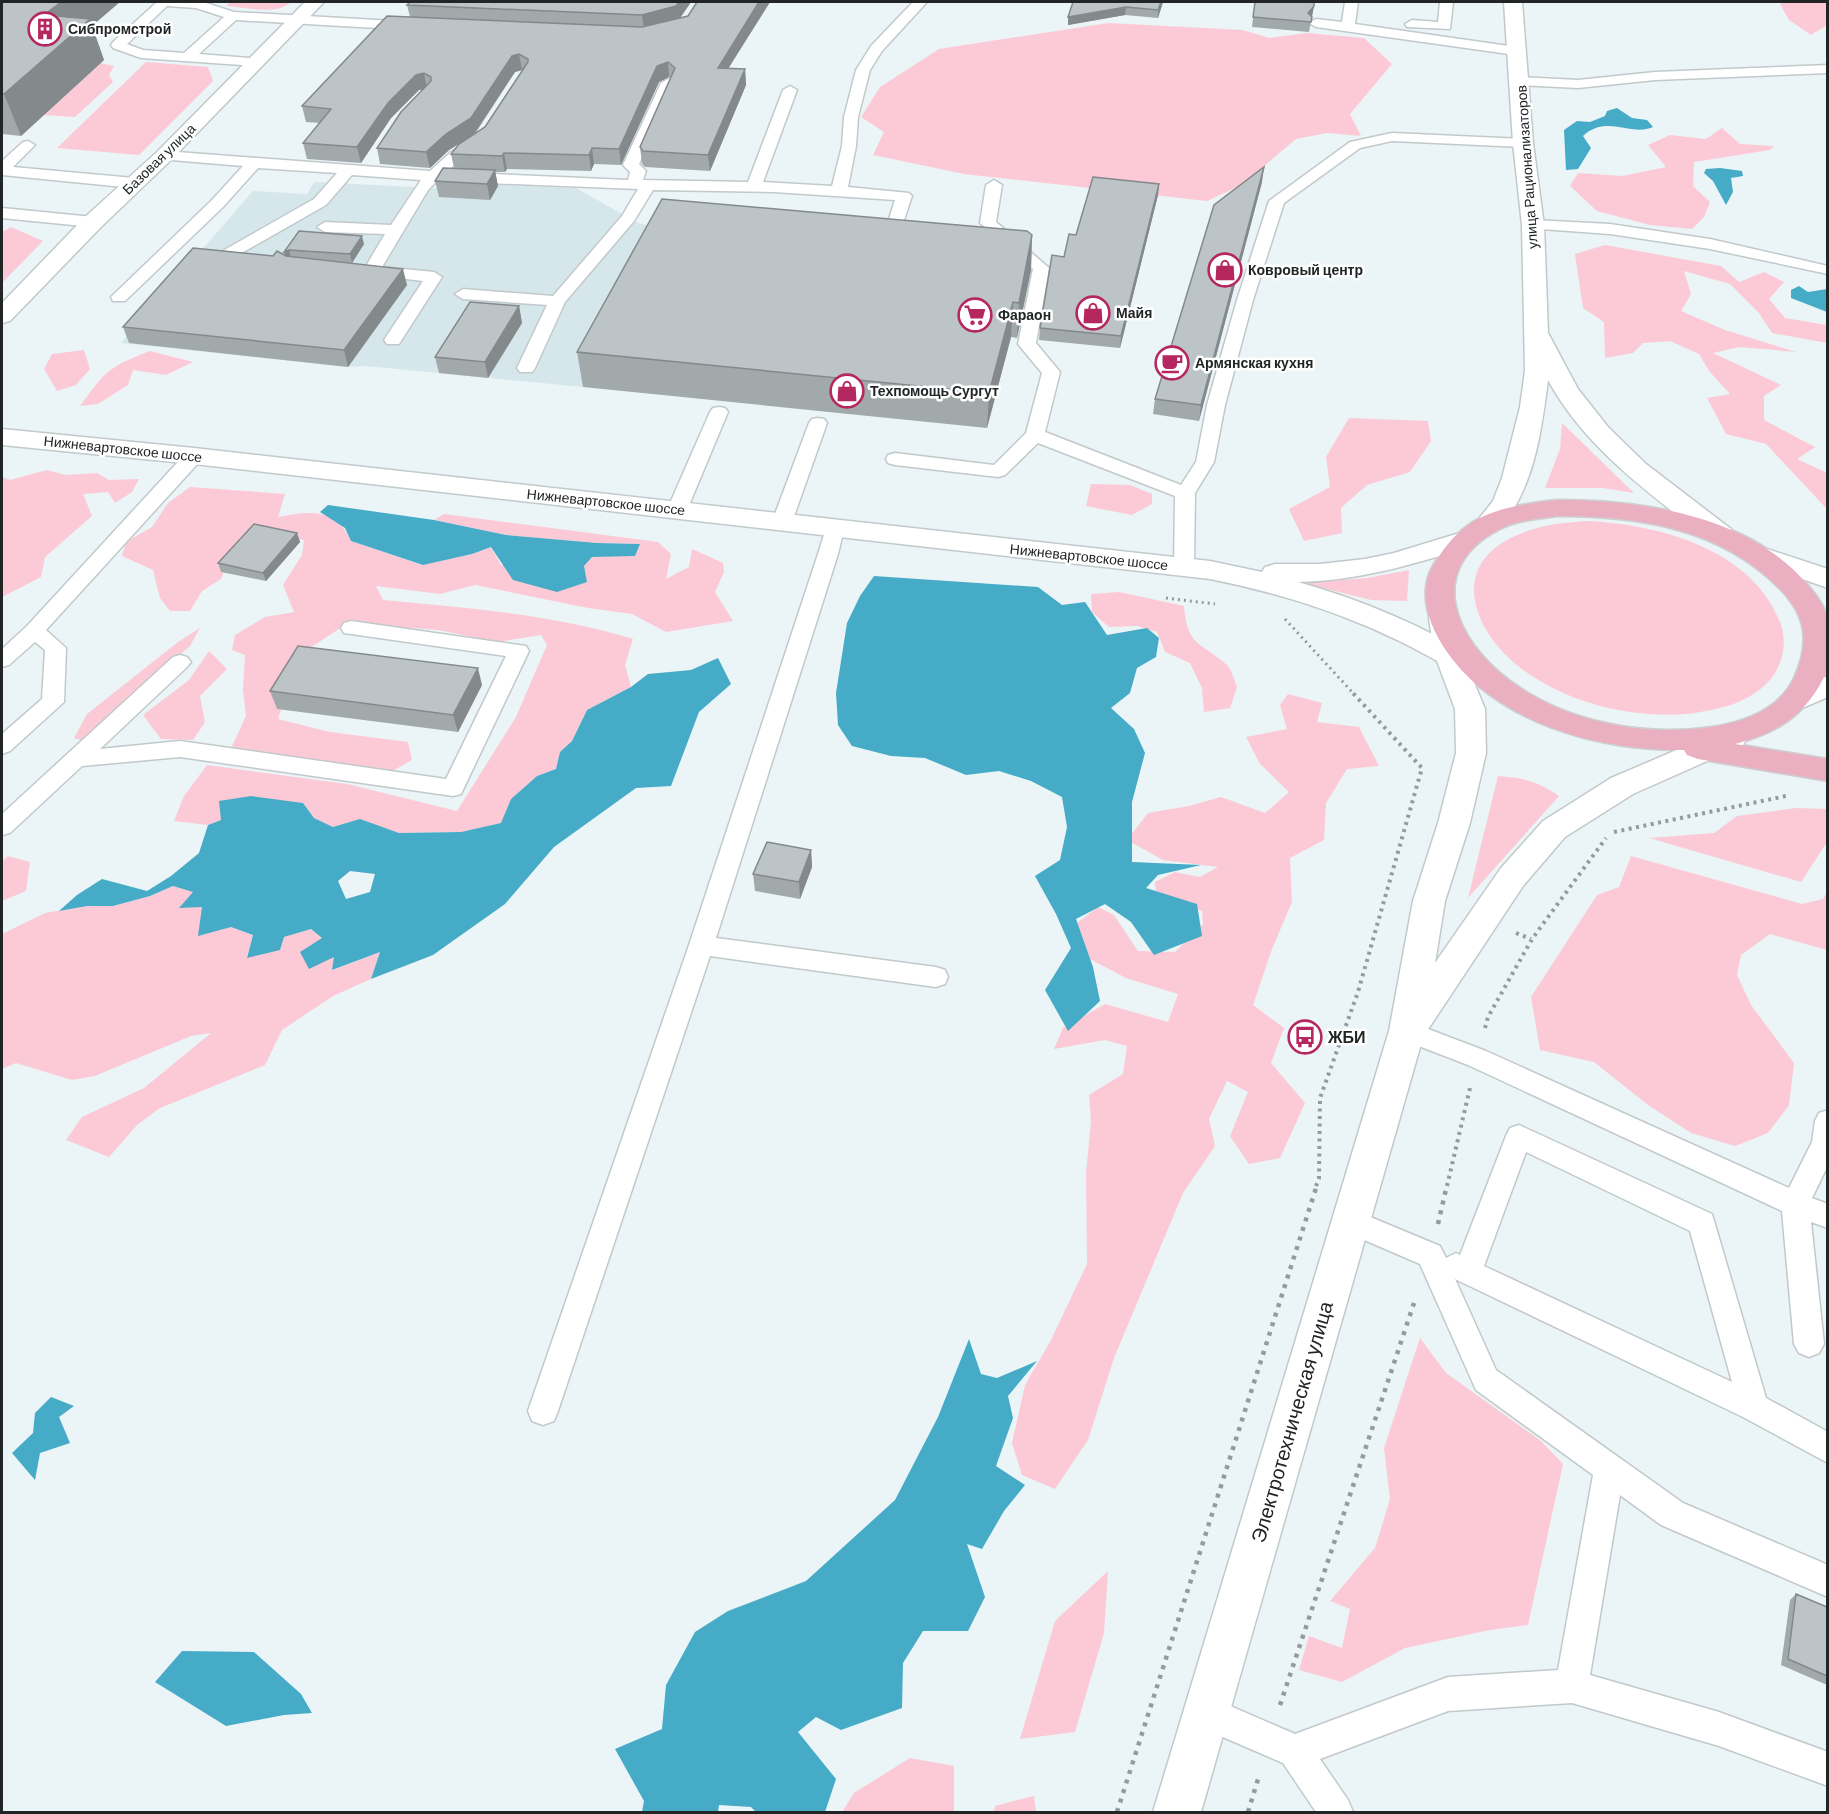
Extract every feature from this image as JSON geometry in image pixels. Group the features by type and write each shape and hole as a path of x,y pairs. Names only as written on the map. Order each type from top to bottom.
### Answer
{"main road":[{"name":"Базовая улица","path":"2,316 93,222 164,156 315,2"},
{"name":"улица Рационализаторов","path":"1477,532 1505,503 1515,478 1533,407 1537,371 1533,225 1523,143 1513,2"},
{"path":"1537,332 1566,390 1594,427 1638,472 1721,535 1752,552 1827,579"},
{"name":"Нижневартовское шоссе","path":"2,436 1197,569"},
{"path":"1197,569 1306,574 1358,568 1396,561 1477,532 1513,515 1542,509 1608,508 1643,514 1721,535"},
{"path":"1407,1031 1429,901 1454,823 1472,753 1470,709 1448,653 1439,596 1441,574 1451,555 1477,532"},
{"path":"1752,552 1799,592 1820,638 1827,668"},
{"path":"1197,569 1272,582 1375,617 1448,653 1528,705 1563,720 1601,732 1827,770"},
{"path":"1443,618 1454,642 1497,686"},
{"path":"1795,701 1808,681 1816,662 1820,638"},
{"path":"1407,1031 1499,894 1554,829 1622,786 1709,749 1774,717 1795,701 1827,684"},
{"path":"1640,739 1678,741 1715,738 1747,730"},
{"name":"Электротехническая улица","path":"1177,1812 1407,1031"}],"lane":[{"path":"256,62 141,54 118,45 164,2 197,4 233,16 428,27"},
{"path":"839,191 849,146 851,117 863,70 876,50 920,2"},
{"path":"1348,22 1351,2"},
{"path":"1316,23 1445,26 1446,2"},
{"path":"189,56 233,16"},
{"path":"1348,22 1478,48 1516,51"},
{"path":"1520,81 1578,84 1655,76 1827,69"},
{"path":"525,368 557,301 628,218 641,185 638,171 631,165 668,82"},
{"path":"753,187 759,177 790,90"},
{"path":"393,340 434,277 365,271 396,230 422,187 456,155 481,139 487,130"},
{"path":"1197,569 1185,493 1205,462 1216,405 1245,300 1277,201 1355,145 1392,137 1523,143"},
{"path":"2,170 28,145"},
{"path":"164,156 432,176 641,185 774,187 904,196 890,242"},
{"path":"365,172 376,156"},
{"path":"118,297 217,204 254,163"},
{"path":"2,170 134,183"},
{"path":"225,256 320,202 348,171"},
{"path":"895,459 998,471 1035,435 1051,372 1027,344 1041,268 988,224 994,185"},
{"path":"765,207 774,187"},
{"path":"2,213 93,222"},
{"path":"1533,225 1610,230 1710,244 1825,270"},
{"path":"325,227 396,230"},
{"path":"463,294 557,301"},
{"path":"677,510 718,412"},
{"path":"782,522 818,423"},
{"path":"1035,435 1185,493"},
{"path":"2,660 34,631 194,456"},
{"path":"543,1411 700,945 828,554 834,529"},
{"path":"76,759 180,749 453,788 519,651 351,628"},
{"path":"2,746 53,702 56,648 34,631"},
{"path":"2,827 180,662"},
{"path":"700,945 936,977"},
{"path":"1407,1031 1477,1058 1795,1204 1827,1216"},
{"path":"1809,1344 1795,1204 1825,1143 1827,1121"},
{"path":"1468,1272 1519,1136 1702,1223 1754,1407"},
{"path":"1351,1221 1468,1272 1754,1407 1827,1449"},
{"path":"1430,1255 1486,1380 1672,1514 1827,1581"},
{"path":"1572,1686 1609,1469"},
{"path":"1295,1751 1448,1694 1572,1686 1719,1729 1827,1768"},
{"path":"1207,1713 1295,1751 1336,1812"}],"path":[{"path":"1160,597 1219,604"},
{"path":"1117,1812 1319,1178 1320,1098 1358,992 1422,768 1278,612"}],"shaded area":[{"path":"231,2 291,2 269,10 226,6"},
{"path":"1782,2 1827,2 1827,25 1811,35 1789,20 1780,4"},
{"path":"1108,23 1243,30 1269,38 1307,33 1364,38 1392,64 1350,114 1361,136 1327,133 1296,139 1240,186 1207,201 964,174 873,155 884,132 861,117 880,87 939,49"},
{"path":"146,62 208,67 213,81 139,155 57,148"},
{"path":"100,63 114,66 109,75 113,82 75,117 43,115"},
{"path":"1722,128 1740,144 1774,146 1770,150 1694,162 1693,186 1710,202 1704,217 1692,229 1650,225 1597,211 1570,186 1578,173 1622,176 1666,167 1648,145 1670,135 1706,139"},
{"path":"314,182 495,191 499,185 576,188 640,224 655,225 583,387 366,366 348,367 121,343 253,191 307,194"},
{"path":"11,227 43,241 2,283 2,232"},
{"path":"1605,245 1721,266 1739,282 1764,272 1784,282 1769,299 1785,318 1827,325 1827,343 1772,333 1759,313 1730,284 1684,271 1691,294 1681,311 1725,330 1796,352 1739,347 1713,353 1781,385 1764,396 1764,420 1815,447 1797,459 1827,473 1827,509 1766,444 1726,434 1707,398 1730,394 1709,371 1699,354 1670,341 1643,343 1633,353 1605,358 1604,322 1583,308 1575,254"},
{"path":"84,350 90,369 76,385 57,391 44,369 52,354"},
{"path":"150,351 193,362 166,375 133,370 128,385 98,404 80,406 109,371 125,361"},
{"path":"1349,418 1428,421 1431,441 1410,472 1367,485 1341,508 1342,533 1304,541 1289,509 1330,487 1326,457"},
{"path":"1562,423 1634,493 1603,488 1545,488 1560,449"},
{"path":"47,470 65,475 97,473 109,480 139,479 132,492 115,503 108,492 83,494 92,516 45,557 41,577 2,597 2,477 10,480"},
{"path":"1091,484 1130,485 1152,494 1152,504 1132,515 1086,506"},
{"path":"190,487 285,494 278,517 310,513 329,517 345,530 351,541 422,565 472,554 491,547 501,565 584,566 592,556 635,556 639,544 597,543 506,535 434,520 444,514 658,542 671,554 666,579 689,567 692,549 723,563 724,572 715,592 733,621 666,632 632,614 588,608 475,585 440,594 376,586 383,600 478,609 541,618 603,630 633,639 625,665 631,687 587,710 572,741 560,752 556,769 537,776 511,799 502,823 461,832 399,833 360,820 333,827 314,818 303,803 221,820 208,825 174,821 184,796 207,765 347,784 457,811 516,717 547,645 541,635 498,642 438,630 348,623 310,648 289,684 278,719 330,732 408,742 412,760 382,777 244,764 232,746 246,716 243,690 245,655 232,650 235,635 265,617 294,612 283,585 302,555 304,540 256,533 226,567 221,579 202,591 190,611 170,611 160,598 153,570 122,556 126,542 152,527 168,503"},
{"path":"1586,521 1614,523 1671,535 1725,558 1747,575 1766,597 1780,622 1784,638 1783,654 1768,682 1760,690 1741,701 1707,711 1664,715 1643,713 1600,706 1559,691 1522,669 1505,655 1491,638 1481,620 1475,601 1474,582 1480,565 1494,549 1524,532 1550,525"},
{"path":"1409,570 1407,601 1371,600 1303,583 1367,578"},
{"path":"1119,592 1184,606 1188,629 1192,637 1227,665 1232,672 1237,687 1230,708 1204,712 1202,688 1190,663 1165,652 1157,632 1137,626 1109,627 1092,612 1091,594"},
{"path":"200,628 190,646 84,741 74,738 87,714 178,642"},
{"path":"209,651 227,669 200,696 205,722 193,740 161,739 143,715 189,680"},
{"path":"1288,694 1322,703 1317,722 1359,727 1379,766 1347,769 1326,803 1324,840 1290,858 1292,902 1272,949 1253,1005 1284,1028 1271,1063 1305,1103 1280,1158 1249,1164 1230,1136 1248,1092 1227,1081 1209,1119 1215,1146 1183,1193 1114,1358 1088,1440 1055,1489 1022,1475 1012,1443 1025,1385 1051,1340 1087,1264 1086,1173 1091,1121 1089,1095 1123,1074 1127,1046 1105,1040 1054,1049 1063,1028 1105,1004 1168,1022 1178,994 1126,978 1088,958 1077,923 1098,907 1114,915 1138,951 1175,952 1203,924 1202,911 1156,893 1155,882 1175,872 1200,877 1218,867 1163,860 1127,840 1148,813 1189,806 1221,797 1265,813 1289,792 1260,764 1246,737 1287,729 1280,705"},
{"path":"1498,776 1530,781 1559,796 1468,898"},
{"path":"1796,808 1827,809 1827,842 1801,882 1649,838 1714,833 1737,816"},
{"path":"8,856 30,862 26,891 2,901 2,861"},
{"path":"1631,856 1802,904 1823,899 1827,892 1827,950 1770,934 1741,955 1737,975 1751,1005 1794,1063 1789,1105 1768,1133 1735,1146 1691,1133 1648,1105 1594,1062 1540,1050 1531,997 1597,895 1619,887"},
{"path":"173,886 194,892 180,908 203,906 231,927 253,935 247,957 284,937 311,929 322,938 335,956 333,970 380,952 371,979 333,996 282,1030 265,1065 160,1108 137,1125 109,1157 66,1140 82,1117 144,1088 211,1033 191,1036 95,1076 72,1080 16,1063 2,1069 2,934 45,913 87,906 113,906 150,896"},
{"path":"1420,1338 1446,1373 1541,1441 1563,1464 1528,1625 1490,1630 1405,1648 1342,1682 1299,1670 1309,1636 1342,1648 1350,1609 1330,1601 1375,1548 1390,1499 1384,1448"},
{"path":"1108,1571 1104,1633 1075,1732 1020,1739 1055,1621"},
{"path":"910,1758 954,1766 954,1812 842,1812 854,1793"},
{"path":"1034,1796 1036,1812 994,1812 995,1806"}],"water":[{"path":"1617,108 1632,118 1647,120 1653,127 1636,130 1610,126 1592,130 1583,136 1591,148 1578,169 1566,170 1564,130 1577,121 1590,122 1605,116 1607,111"},
{"path":"1706,169 1742,171 1743,176 1731,178 1733,192 1726,205 1713,181 1704,173"},
{"path":"1799,286 1808,292 1827,289 1827,312 1791,298 1791,290"},
{"path":"328,505 434,520 506,535 597,543 640,544 635,556 592,557 584,566 587,582 557,592 513,580 491,547 472,554 423,565 351,541 345,528 320,512"},
{"path":"874,576 1038,587 1062,605 1085,602 1107,635 1147,628 1159,638 1156,657 1137,668 1130,693 1111,708 1134,729 1145,753 1132,802 1132,862 1201,865 1158,875 1146,888 1197,904 1202,936 1154,955 1131,922 1105,904 1076,919 1093,967 1100,1001 1068,1031 1045,990 1071,948 1035,876 1060,860 1067,827 1062,797 1031,781 999,771 966,775 925,758 891,756 852,746 838,725 836,693 847,623 860,596"},
{"path":"718,658 731,684 699,712 671,786 636,788 554,847 505,904 433,955 371,979 380,952 332,970 334,957 309,969 300,952 322,938 311,929 284,937 280,950 247,958 253,935 231,927 198,936 202,907 179,908 193,892 173,886 150,896 113,906 87,906 59,911 77,895 102,879 147,891 171,876 199,853 208,825 221,820 219,801 251,796 303,803 314,818 333,827 360,819 399,833 461,832 501,823 511,799 537,776 556,769 560,752 572,741 587,710 631,687 648,674 691,670","holes":["350,871 375,874 370,892 346,899 338,881"]},
{"path":"969,1339 981,1374 997,1378 1037,1361 1008,1396 1013,1418 996,1466 1025,1485 1004,1511 982,1549 967,1544 985,1597 968,1631 923,1631 903,1663 902,1708 841,1730 816,1717 798,1732 836,1779 825,1812 756,1812 751,1807 719,1805 718,1812 642,1812 644,1801 615,1749 662,1729 666,1685 695,1632 728,1611 806,1581 895,1500 938,1417"},
{"path":"51,1397 74,1406 59,1417 70,1443 40,1453 35,1480 12,1453 33,1433 35,1413"},
{"path":"182,1651 254,1652 301,1694 312,1713 284,1715 226,1726 155,1682"}],"building":[{"name":"Сибпромстрой","path":"2,2 61,2 44,15 90,19 4,94 2,94"},
{"path":"410,2 679,2 676,6 642,15 407,5"},
{"path":"697,2 759,2 718,68 745,69 708,155 643,151 640,147 675,68 668,62 657,66 619,149 592,148 589,155 451,154 459,144 485,127 528,62 528,59 519,54 512,56 471,118 446,134 426,152 377,148 401,112 431,81 431,77 424,73 416,75 388,103 357,147 303,143 331,109 302,106 387,16 642,27 688,16"},
{"path":"1073,2 1161,2 1158,10 1126,7 1068,17"},
{"path":"1255,2 1314,2 1314,6 1308,13 1312,17 1311,22 1253,17"},
{"path":"1264,167 1201,405 1155,399 1214,205"},
{"path":"443,168 495,170 487,184 435,181"},
{"path":"1093,177 1159,184 1121,336 1040,328 1052,255 1064,257 1069,234 1076,235"},
{"path":"662,199 1027,231 1032,235 1019,303 1013,302 989,393 577,352"},
{"path":"299,231 362,236 350,254 289,250 284,252"},
{"path":"193,248 273,256 277,251 286,256 403,269 344,350 123,327"},
{"path":"470,302 519,306 485,362 435,357"},
{"path":"254,524 297,533 263,573 218,563"},
{"path":"298,646 478,668 453,715 270,691"},
{"path":"767,842 811,850 799,882 753,874"},
{"path":"1796,1594 1827,1607 1827,1676 1788,1659"}],"place":[{"name":"Сибпромстрой","path":"45,29"},
{"name":"Ковровый центр","path":"1225,270"},
{"name":"Майя","path":"1093,313"},
{"name":"Фараон","path":"975,315"},
{"name":"Армянская кухня","path":"1172,363"},
{"name":"Техпомощь Сургут","path":"847,391"},
{"name":"ЖБИ","path":"1305,1037"}]}
